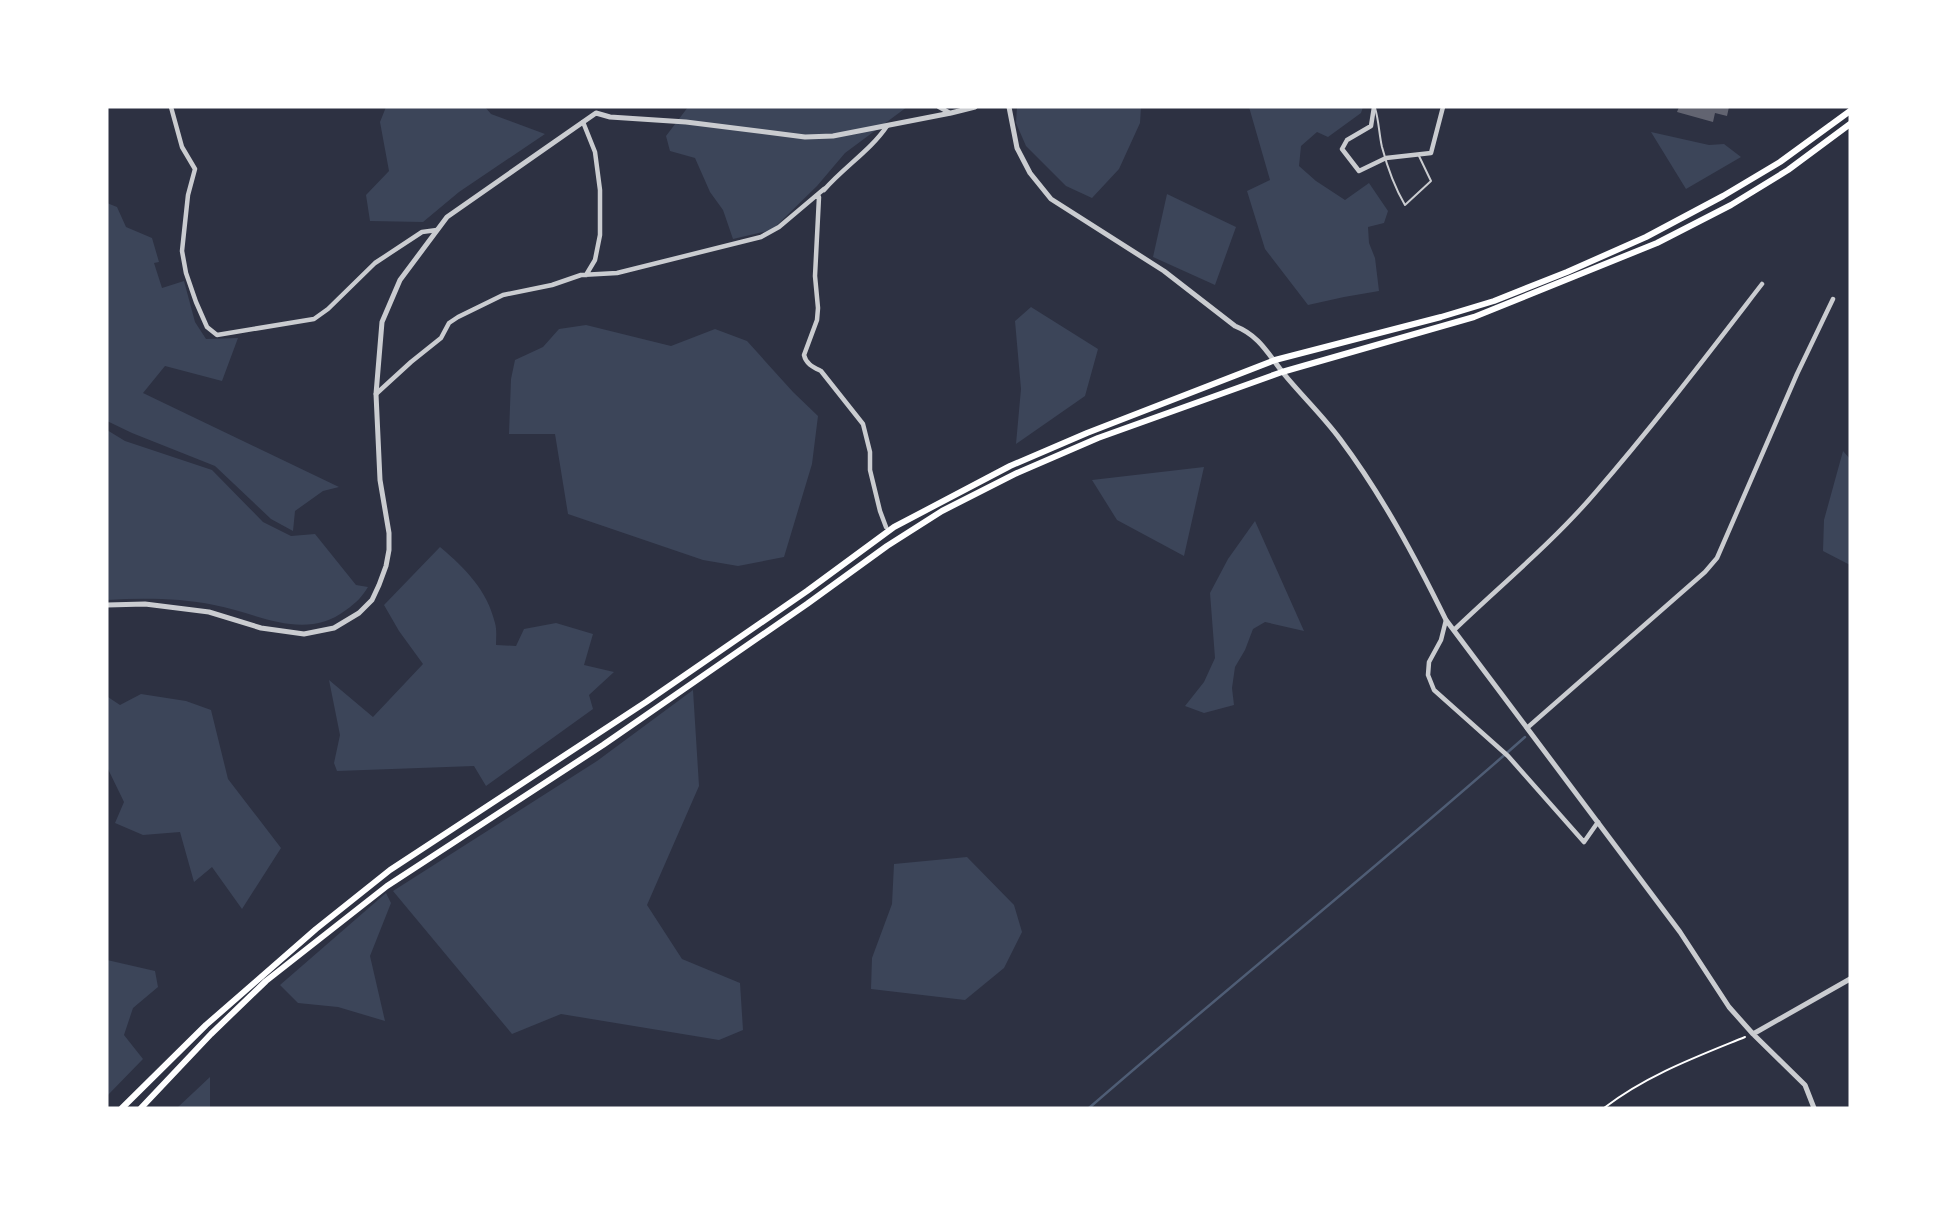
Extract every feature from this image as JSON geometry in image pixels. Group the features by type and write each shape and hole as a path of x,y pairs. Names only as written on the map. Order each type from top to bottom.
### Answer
{"main road":[{"path":"122,1108 206,1025 316,929 390,870 646,702 807,591 894,527 1010,466 1275,360 1494,301 1578,267 1646,237 1723,196 1780,162 1850,111"},
{"path":"141,1108 266,981 387,886 615,737 887,546 942,511 1017,473 1098,438 1282,372 1474,317 1657,243 1731,205 1788,170 1850,124"}],"street":[{"path":"171,107 182,147 195,169 188,195 182,251 186,273 206,327 217,335 314,319 328,309 375,263 422,232 438,230"},
{"path":"939,107 951,113"},
{"path":"107,605 145,604 209,612 261,628 304,634 334,628 359,613 372,600 386,566 389,550 389,533 380,480 376,394 382,323 400,280 447,216 583,122 595,110 610,117 685,122 805,137 833,136 975,107"},
{"path":"1009,107 1017,148 1030,173 1051,199 1164,271 1235,326 1249,332 1340,438 1377,492 1446,620 1680,932 1729,1007 1805,1085 1814,1108"},
{"path":"1374,107 1371,126 1347,140 1342,149 1359,171 1386,158 1431,153 1443,107"},
{"path":"583,122 594,152 600,190 600,235 594,260 586,275"},
{"path":"376,394 442,338 449,323 503,295 586,275 617,273 761,237 779,228 824,189 879,137 887,126"},
{"path":"824,189 818,199 815,275 817,320 804,355 805,360 821,372 863,424 870,452 870,470 886,527"},
{"path":"1454,630 1569,522 1595,493 1762,284"},
{"path":"1528,728 1705,572 1717,558 1797,374 1833,299"},
{"path":"1446,620 1441,640 1429,662 1428,675 1434,690 1508,756 1584,842 1598,822"},
{"path":"1753,1034 1850,979"}],"lane":[{"path":"1374,107 1380,125 1381,145 1405,205 1431,181 1418,154"}],"path":[{"path":"1604,1108 1655,1075 1753,1034"}],"shaded area":[{"path":"386,107 485,107 491,114 545,134 459,192 423,222 370,221 366,195 389,171 380,122"},
{"path":"688,107 907,107 845,153 817,186 772,230 733,239 723,210 710,192 695,158 670,151 666,136"},
{"path":"1017,107 1141,107 1140,123 1119,169 1092,198 1066,186 1026,146 1016,123"},
{"path":"1249,107 1363,107 1361,113 1328,137 1317,132 1301,146 1299,166 1345,200 1369,183 1388,211 1384,223 1368,227 1379,291 1308,305 1265,249 1247,191 1270,180"},
{"path":"1651,132 1709,145 1724,144 1741,157 1686,189"},
{"path":"1167,194 1236,227 1215,285 1153,257"},
{"path":"107,203 117,207 126,227 152,238 159,262 154,263 162,288 184,281 195,322 206,339 238,338 222,381 165,366 143,393 339,487 323,491 295,511 293,531 271,519 215,466 107,421"},
{"path":"1031,307 1098,349 1085,396 1016,444 1021,389 1015,321"},
{"path":"586,325 671,346 715,329 747,341 818,416 812,464 784,557 738,566 703,560 568,514 555,434 509,434 511,379 515,360 543,347 559,329"},
{"path":"107,430 125,441 212,470 263,522 291,536 315,534 356,585 368,587 358,600 330,619 297,625 187,601 107,600"},
{"path":"1843,451 1850,459 1850,565 1823,551 1824,520"},
{"path":"1204,467 1184,556 1117,520 1092,480"},
{"path":"1255,521 1304,631 1265,622 1253,629 1235,667 1232,688 1234,705 1204,713 1185,706 1204,682 1215,658 1210,593 1228,559"},
{"path":"440,547 467,572 487,600 496,626 496,645 516,646 524,629 556,623 593,634 584,665 614,672 589,695 593,709 486,786 474,766 337,771 334,763 340,735 329,680 373,717 423,664 384,605"},
{"path":"693,690 699,786 647,905 682,959 740,983 743,1030 719,1040 561,1014 512,1034 393,891 597,761"},
{"path":"141,694 186,701 211,710 228,779 281,848 242,909 212,867 194,882 180,832 143,835 115,823 124,802 107,767 107,698 120,705"},
{"path":"967,857 1014,905 1022,932 1004,968 965,1000 871,989 872,958 892,904 894,864"},
{"path":"386,893 391,903 370,956 385,1021 338,1007 298,1003 280,985"},
{"path":"107,960 155,971 158,987 133,1008 124,1035 143,1059 107,1096"},
{"path":"210,1077 210,1108 177,1108"}],"building":[{"path":"1679,107 1729,107 1727,116 1715,113 1713,122 1677,112"}],"waterway":[{"path":"1089,1108 1525,737"}]}
